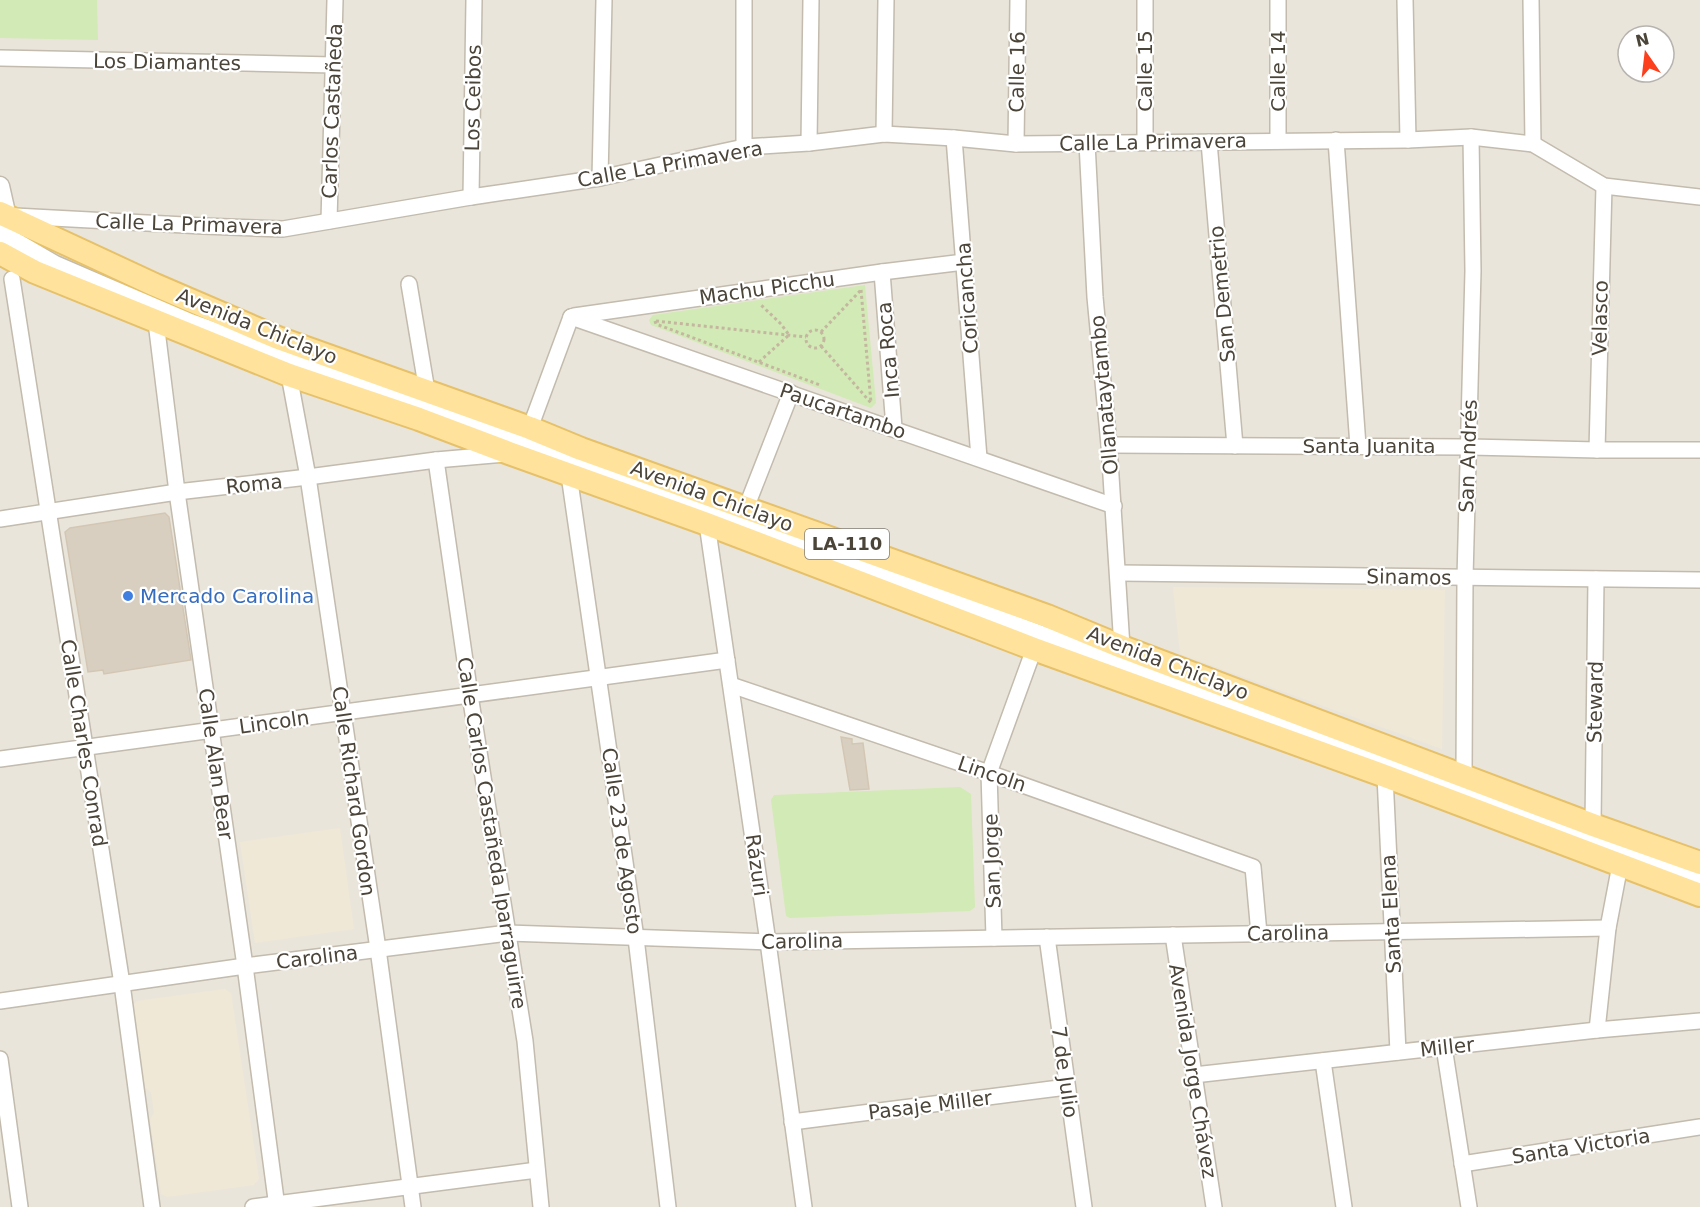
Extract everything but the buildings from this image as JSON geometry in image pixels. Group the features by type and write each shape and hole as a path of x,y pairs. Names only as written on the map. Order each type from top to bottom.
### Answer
{"main road":[{"name":"Avenida Chiclayo","path":"4,231 35,272 289,375 419,419 519,440 581,449 1047,616 1122,647 1593,825 1700,863"},
{"name":"Avenida Chiclayo","path":"4,231 155,285 278,338 427,391 519,440 569,475 707,524 1034,649 1385,776 1700,895"}],"street":[{"name":"Carlos Castañeda","path":"329,221 335,0"},
{"name":"Los Ceibos","path":"471,196 474,0"},
{"path":"600,178 604,0"},
{"path":"744,0 744,147"},
{"path":"809,142 811,0"},
{"path":"884,134 885,0"},
{"name":"Calle 16","path":"1016,144 1018,0"},
{"name":"Calle 15","path":"1145,0 1145,142"},
{"name":"Calle 14","path":"1278,0 1278,141"},
{"path":"1405,0 1408,140"},
{"path":"1531,0 1533,144 1604,186 1700,197"},
{"name":"Los Diamantes","path":"0,58 334,65"},
{"name":"Calle La Primavera","path":"4,231 283,229 471,196 600,178 744,147 884,134 1016,144 1408,140 1471,137 1533,144"},
{"name":"San Andrés","path":"1464,776 1465,578 1473,271 1471,137"},
{"name":"Coricancha","path":"954,138 979,458"},
{"path":"1336,140 1358,446"},
{"name":"San Demetrio","path":"1209,142 1235,446"},
{"name":"Ollanataytambo","path":"1087,143 1095,297 1114,506 1122,647"},
{"path":"0,186 4,231"},
{"name":"Velasco","path":"1597,450 1604,186"},
{"name":"Avenida Chiclayo","path":"4,231 55,265 190,322 519,440 1700,880"},
{"name":"Machu Picchu","path":"571,317 964,262"},
{"path":"6,280 35,272"},
{"name":"Inca Roca","path":"882,272 894,428"},
{"name":"Calle Charles Conrad","path":"6,280 48,512 122,984 152,1207"},
{"path":"409,284 427,391"},
{"path":"519,440 571,317"},
{"name":"Paucartambo","path":"571,317 1114,506"},
{"name":"Calle Alan Bear","path":"156,322 177,492 245,966 276,1205"},
{"name":"Calle Richard Gordon","path":"289,375 308,477 378,949 413,1207"},
{"path":"746,508 791,393"},
{"name":"Roma","path":"0,519 177,492 436,460 519,440"},
{"name":"Santa Juanita","path":"1109,445 1700,450"},
{"name":"Calle Carlos Castañeda Iparraguirre","path":"436,460 470,695 525,1041 540,1207"},
{"name":"Calle 23 de Agosto","path":"569,475 636,938 668,1207"},
{"name":"Rázuri","path":"707,524 804,1207"},
{"name":"Sinamos","path":"1118,573 1700,580"},
{"name":"Steward","path":"1593,825 1596,579"},
{"name":"San Jorge","path":"994,938 989,773 1034,649"},
{"name":"Lincoln","path":"0,759 727,660"},
{"name":"Lincoln","path":"731,685 989,773 1253,867 1259,934"},
{"name":"Santa Elena","path":"1385,776 1398,1052"},
{"path":"1597,1030 1608,928 1620,865"},
{"name":"Carolina","path":"0,1001 245,966 508,933 768,942 1608,928"},
{"name":"Avenida Jorge Chávez","path":"1173,935 1214,1207"},
{"name":"7 de Julio","path":"1047,937 1084,1207"},
{"name":"Miller","path":"1194,1075 1597,1030 1700,1021"},
{"path":"1444,1047 1469,1207"},
{"path":"0,1059 20,1207"},
{"path":"1323,1060 1344,1207"},
{"name":"Pasaje Miller","path":"792,1122 1068,1087"},
{"name":"Santa Victoria","path":"1462,1164 1700,1127"},
{"path":"253,1207 537,1170"}],"path":[{"path":"821,332 861,290 873,401 869,403 821,346"},
{"path":"760,304 782,324 789,335"},
{"path":"806,337 655,321 656,324 824,387"},
{"path":"812,330 817,330 821,332 824,339 821,346 816,348 810,346 806,337 812,330"},
{"path":"759,362 789,335"}],"shaded area":[{"path":"0,0 1700,0 1700,1207 0,1207"},
{"path":"1173,587 1445,590 1442,749 1180,654"},
{"path":"340,828 354,929 255,943 240,842"},
{"path":"225,989 231,993 259,1179 254,1185 167,1197 161,1194 150,1119 154,1113 151,1092 145,1088 133,1005 137,1001"}],"green space":[{"path":"0,0 97,0 98,40 0,38"},
{"path":"865,285 876,403 871,408 651,325 649,320 653,315"},
{"path":"960,787 971,794 975,907 970,911 790,918 786,916 771,800 774,795"}],"place":[{"name":"Mercado Carolina","path":"128,596"}]}
